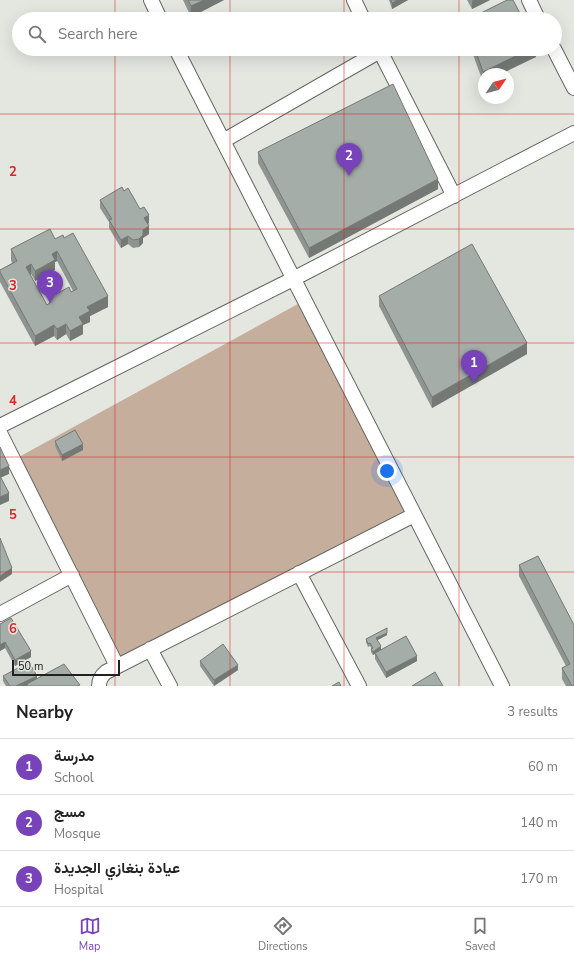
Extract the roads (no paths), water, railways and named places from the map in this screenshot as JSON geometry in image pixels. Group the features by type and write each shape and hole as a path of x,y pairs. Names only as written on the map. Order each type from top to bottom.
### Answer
{"street":[{"path":"151,0 157,12"},
{"path":"354,0 360,12"},
{"path":"529,0 535,12"},
{"path":"180,56 502,686"},
{"path":"223,141 369,56"},
{"path":"382,56 454,196"},
{"path":"558,56 574,88"},
{"path":"0,426 293,279 574,133"},
{"path":"0,433 117,666"},
{"path":"99,686 99,680 102,675 117,666 414,515"},
{"path":"299,573 359,686"},
{"path":"0,614 72,575"},
{"path":"150,649 170,686"}],"place":[{"name":"مسج","path":"349,176"},
{"name":"عيادة بنغازي الجديدة","path":"50,303"},
{"name":"مدرسة","path":"474,383"}]}
